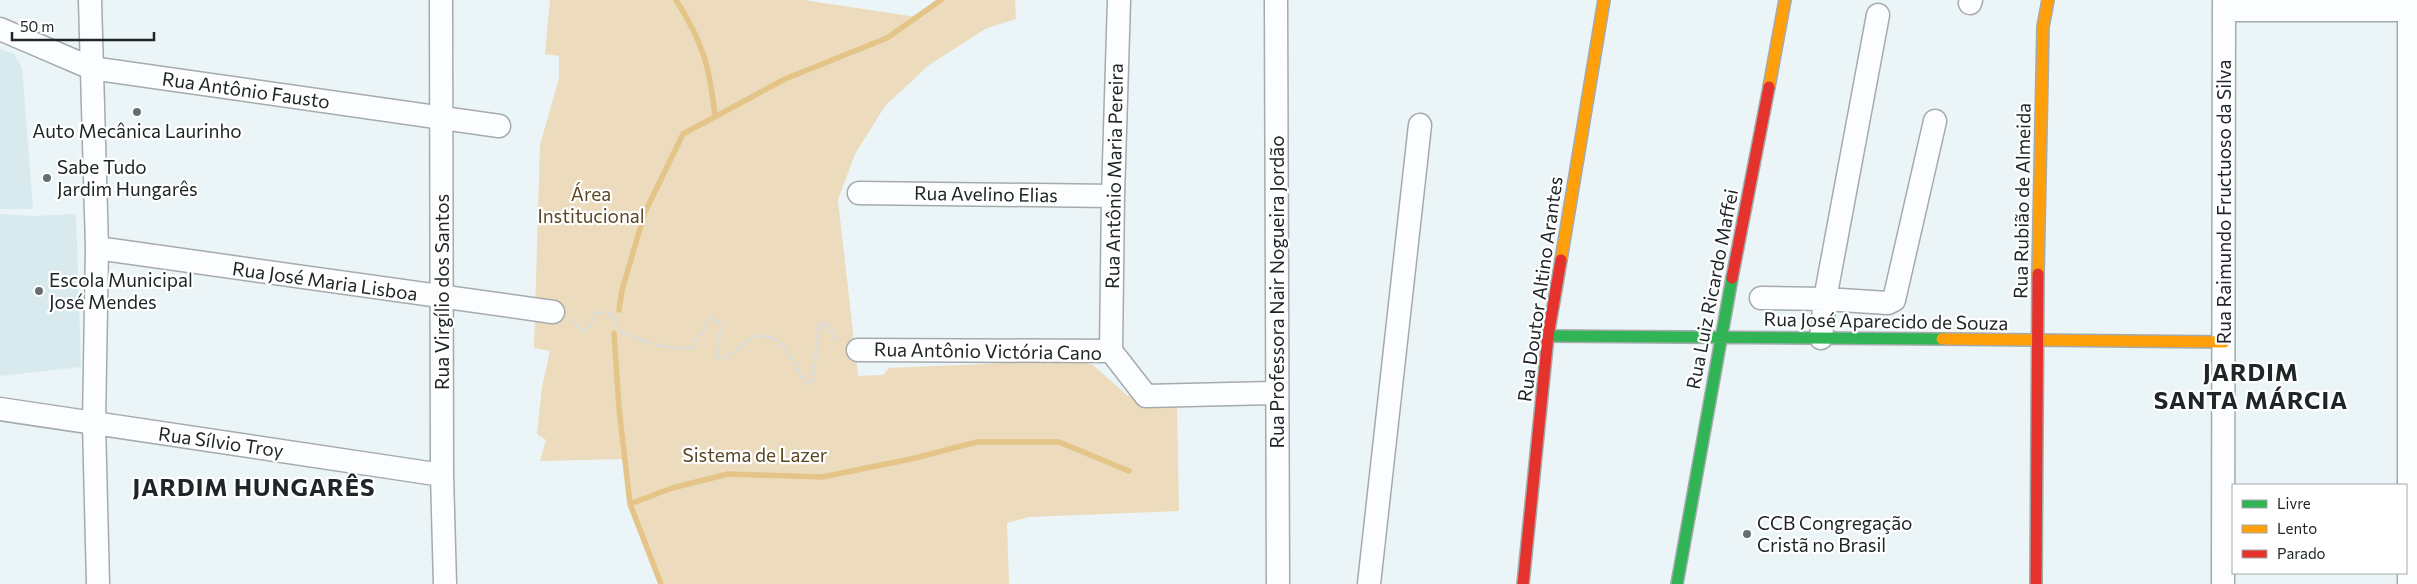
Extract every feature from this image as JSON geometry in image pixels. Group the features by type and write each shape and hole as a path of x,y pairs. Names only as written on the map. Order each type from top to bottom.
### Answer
{"street":[{"path":"90,0 90,68 97,248 94,423 98,584"},
{"name":"Rua Virgílio dos Santos","path":"441,0 442,475 445,584"},
{"name":"Rua Antônio Maria Pereira","path":"1111,351 1113,196 1119,0"},
{"name":"Rua Professora Nair Nogueira Jordão","path":"1276,0 1278,584"},
{"name":"Rua Doutor Altino Arantes","path":"1522,584 1548,336 1604,0"},
{"name":"Rua Luiz Ricardo Maffei","path":"1678,584 1720,338 1785,0"},
{"name":"Rua Rubião de Almeida","path":"2036,584 2037,340 2043,27 2048,0"},
{"path":"2224,5 2412,7 2409,584"},
{"name":"Rua Raimundo Fructuoso da Silva","path":"2223,584 2224,5"},
{"path":"1821,338 1825,299 1878,15"},
{"name":"Rua Antônio Fausto","path":"0,29 90,68 499,126"},
{"path":"1761,298 1825,299 1888,303 1894,300 1935,121"},
{"path":"1369,584 1420,125"},
{"name":"Rua Avelino Elias","path":"858,193 1113,196"},
{"name":"Rua José Maria Lisboa","path":"97,248 442,298 553,312"},
{"name":"Rua José Aparecido de Souza","path":"1548,336 2224,342"},
{"name":"Rua Antônio Victória Cano","path":"850,349 1111,351 1146,396 1277,392"},
{"name":"Rua Sílvio Troy","path":"0,410 442,475"}],"path":[{"path":"553,312 573,321 581,330 588,329 596,312 612,314 621,332 658,346 691,348 712,316 721,325 717,358 726,358 755,336 774,338 783,345 807,385 812,380 820,324 826,323 850,349"}],"shaded area":[{"path":"0,49 14,54 22,68 33,209 0,209"},
{"name":"Escola Municipal José Mendes","path":"0,214 32,216 76,214 81,367 0,376"}],"green space":[{"name":"Sistema de Lazer","path":"550,0 804,0 916,17 941,0 1015,0 1016,19 987,28 929,65 885,106 855,154 838,200 858,376 883,375 889,368 1074,360 1093,365 1127,395 1146,401 1177,403 1179,511 1029,517 1007,523 1009,584 661,584 630,504 625,459 540,461 546,440 537,434 542,387 550,351 534,348 540,145 559,78 559,56 545,54"}],"waterway":[{"path":"676,0 693,29 704,56 711,84 715,117"},
{"path":"619,310 622,290 645,212 683,134 785,79 887,38 941,0"},
{"path":"614,333 619,408 630,504 661,584"},
{"path":"630,504 672,488 728,474 822,477 911,459 977,442 1059,442 1129,471"}],"traffic: fast":[{"path":"1677,584 1732,278"},
{"path":"1548,336 1942,339"}],"traffic: slow":[{"path":"1561,260 1604,0"},
{"path":"1769,87 1785,0"},
{"path":"2038,274 2043,27 2048,0"},
{"path":"1942,339 2224,342"}],"traffic: jam":[{"path":"1732,278 1769,87"},
{"path":"1523,584 1548,336 1561,260"},
{"path":"2036,584 2038,274"}],"place":[{"name":"Auto Mecânica Laurinho","path":"137,112"},
{"name":"Sabe Tudo Jardim Hungarês","path":"47,178"},
{"name":"Escola Municipal José Mendes","path":"39,291"},
{"name":"CCB Congregação Cristã no Brasil","path":"1747,534"}],"district":[{"name":"JARDIM SANTA MÁRCIA","path":"2251,387"},
{"name":"JARDIM HUNGARÊS","path":"254,488"}],"park label":[{"name":"Área Institucional","path":"591,205"}]}
